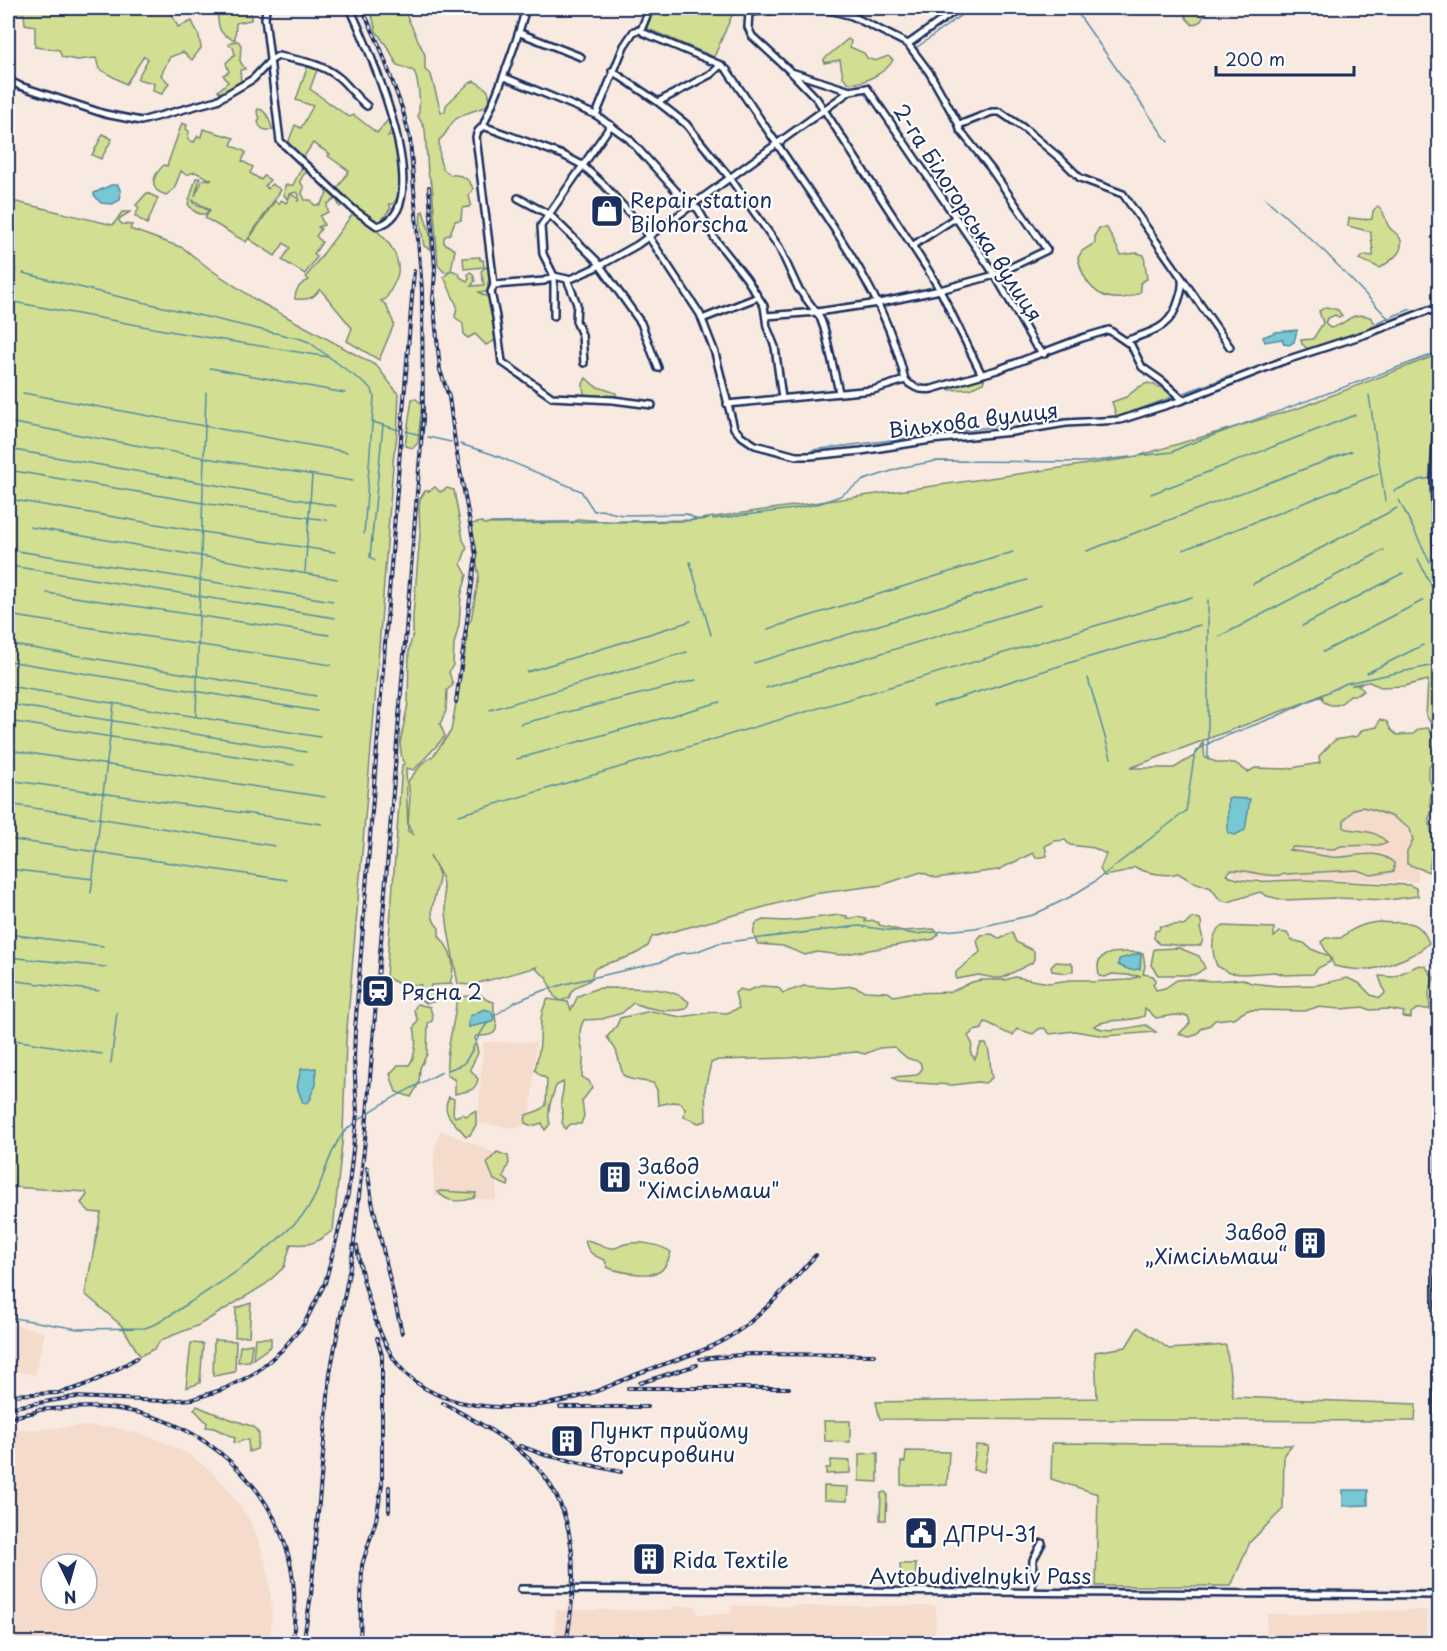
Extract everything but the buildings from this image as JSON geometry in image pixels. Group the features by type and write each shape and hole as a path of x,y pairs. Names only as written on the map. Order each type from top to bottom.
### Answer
{"street":[{"path":"266,8 265,18 280,141 353,209 377,226 388,224 394,218 400,204 402,170 399,146 384,88 350,8"},
{"path":"526,8 520,33 504,77 476,137 494,285 490,292 502,362 552,397 613,400 652,405"},
{"path":"641,30 650,8"},
{"path":"807,8 748,10 748,27 752,36 817,99 940,290 981,374"},
{"path":"766,316 817,312 879,303 940,290 995,275 1047,250 991,169 960,130 929,72 908,44 852,16 822,8"},
{"path":"908,44 959,8"},
{"path":"596,115 612,71 634,31 641,30 721,65 727,70 853,258 879,303 896,346 905,381"},
{"path":"520,33 581,57"},
{"path":"8,80 105,114 141,121 217,100 253,79 278,56 321,67 337,76 355,98 367,106"},
{"path":"658,102 711,74 721,65"},
{"path":"612,71 686,124 730,178 779,247 789,273 817,312 825,331 839,392"},
{"path":"791,72 850,91"},
{"path":"504,77 596,115 611,125 629,139 687,203 698,209 716,239 758,297 776,347 782,398"},
{"name":"2-га Білогорська вулиця","path":"850,91 867,88 896,127 995,275 1035,345 1044,354"},
{"path":"494,285 544,281 554,276 567,279 600,265 649,237 850,91"},
{"path":"959,125 992,112 1000,112 1025,129 1080,178 1123,194 1230,347"},
{"path":"554,316 554,276 543,254 541,226 611,125"},
{"name":"Вільхова вулиця","path":"483,126 562,155 582,165 603,184 649,237 702,319 715,353 734,428 748,441 762,448 796,456 861,452 931,440 1012,432 1066,423 1120,420 1183,400 1429,310 1437,313 1440,318"},
{"path":"518,198 550,215 600,265 641,323 658,368"},
{"path":"912,246 955,218"},
{"path":"1126,341 1157,330 1170,320 1178,303 1183,285 1182,278"},
{"path":"567,279 577,304 576,321 583,341 584,363"},
{"path":"702,319 758,297"},
{"path":"727,404 884,388 905,381 922,390 1044,354 1082,338 1109,330 1131,345 1137,353 1142,368 1162,381 1183,400"},
{"path":"1440,340 1434,481 1440,688"},
{"path":"1440,785 1440,853"},
{"path":"1440,1157 1437,1405 1440,1541"},
{"path":"1032,1591 1033,1560 1042,1543"},
{"name":"Avtobudivelnykiv Pass","path":"521,1589 1440,1594"}],"shaded area":[{"path":"1230,790 1417,794 1418,882 1233,877"},
{"path":"483,1042 536,1042 530,1123 515,1128 478,1123"},
{"path":"440,1130 498,1154 496,1200 434,1196 434,1153"},
{"path":"8,1323 45,1332 35,1375 8,1370"},
{"path":"83,1426 112,1427 155,1438 189,1454 210,1470 225,1485 249,1519 267,1569 272,1608 270,1643 8,1643 8,1431"},
{"path":"673,1606 696,1606 697,1614 731,1614 731,1606 936,1606 935,1643 554,1643 556,1610 672,1610"},
{"path":"1427,1610 1427,1643 1267,1643 1267,1614 1359,1614 1359,1611"}],"green space":[{"path":"12,8 169,8 178,27 192,21 199,36 201,48 192,60 183,52 170,57 161,75 169,83 162,94 153,91 154,83 137,79 148,59 144,56 126,84 99,69 96,58 77,60 62,57 59,50 35,47 35,26 25,24 24,14 12,15"},
{"path":"217,8 251,8 251,20 236,23 235,40 221,32"},
{"path":"370,8 403,8 425,55 425,70 431,75 441,112 445,112 446,105 474,81 488,91 489,98 486,106 456,119 439,140 440,161 443,169 451,175 465,178 473,189 469,196 471,204 469,207 462,208 461,220 455,221 450,234 444,237 444,243 455,250 451,270 459,273 460,277 467,281 468,274 470,272 473,274 475,281 471,286 484,285 481,271 486,267 489,270 488,292 478,292 491,299 496,340 486,345 475,334 468,338 464,335 463,324 455,317 457,306 444,277 450,271 444,272 438,265 432,185 428,173 425,129 418,116 416,76 414,71 397,65 376,31"},
{"path":"656,8 735,8 714,57 648,29 647,26"},
{"path":"1177,8 1208,8 1201,21 1193,25 1183,10"},
{"path":"848,39 851,41 850,47 864,53 867,58 875,61 888,56 893,60 874,77 861,82 849,83 843,77 840,60 824,63 824,59"},
{"path":"238,41 241,45 240,61 245,69 240,70 241,82 224,94 218,91 228,82 223,75 229,72 226,63 235,54 233,47 229,45 231,42"},
{"path":"308,65 318,67 310,89 349,117 354,115 377,133 388,120 392,129 388,136 393,135 399,151 402,180 397,197 393,204 389,204 391,208 379,223 337,189 349,171 328,156 330,154 313,143 303,158 288,143 295,125 301,128 313,106 296,100"},
{"path":"258,109 267,115 273,130 266,130 260,126"},
{"path":"182,123 187,125 188,140 194,142 198,136 201,137 203,129 234,138 231,145 246,152 242,161 253,167 250,173 261,180 264,176 270,180 265,186 268,189 272,184 281,190 246,242 205,218 210,210 193,200 193,203 208,210 206,214 200,214 188,204 196,178 200,178 195,196 203,179 212,180 195,172 186,175 181,171 174,189 166,195 156,190 155,178 164,165 167,166"},
{"path":"103,134 112,139 101,159 92,155"},
{"path":"302,167 311,171 304,174 300,181 304,188 302,193 305,200 311,200 314,205 320,205 327,194 325,186 341,198 343,205 340,207 336,199 327,204 328,212 320,216 324,225 318,227 321,229 316,236 322,242 314,254 317,257 305,274 282,260 290,248 284,243 275,256 249,239 275,201 279,204 281,200 286,203 291,194 298,199 297,192 289,194 287,199 284,195 285,185 293,185"},
{"path":"147,193 158,198 147,224 135,216 139,208 136,205"},
{"path":"8,200 113,225 122,212 130,212 120,218 119,221 122,224 132,225 130,229 183,248 256,300 377,366 399,395 346,1040 343,1134 333,1230 314,1243 291,1244 284,1267 266,1284 199,1325 161,1340 154,1349 140,1356 122,1326 85,1294 101,1213 90,1212 81,1203 87,1195 86,1192 8,1185"},
{"path":"1378,206 1389,227 1399,236 1401,243 1396,256 1380,268 1359,259 1365,255 1373,256 1371,232 1348,226 1349,218 1372,219 1373,211"},
{"path":"423,211 430,234 431,250 424,246 420,220"},
{"path":"354,212 384,238 398,263 396,279 386,299 381,301 386,305 394,324 379,360 347,341 352,328 320,289 310,298 295,299 299,287 309,280 306,277"},
{"path":"1099,228 1107,228 1121,255 1137,253 1144,255 1147,279 1140,283 1141,291 1137,294 1123,298 1106,296 1093,288 1083,275 1078,258 1082,251 1095,243 1095,235"},
{"path":"480,257 484,267 464,269 463,258"},
{"path":"1326,307 1338,310 1342,316 1335,315 1328,318 1325,322 1330,328 1357,315 1370,317 1375,323 1381,325 1330,344 1308,349 1301,340 1313,339 1323,323 1319,311"},
{"path":"1439,354 1440,670 1435,671 1436,717 1430,722 1426,715 1428,680 1404,686 1381,687 1369,682 1351,685 1359,685 1364,691 1357,695 1350,695 1335,705 1324,702 1322,696 1130,768 1174,768 1194,756 1203,742 1205,758 1219,763 1235,763 1248,772 1255,768 1286,769 1320,763 1319,756 1335,740 1358,736 1362,730 1377,727 1380,719 1387,722 1397,735 1413,734 1419,729 1428,728 1433,736 1434,759 1429,768 1432,811 1429,818 1433,842 1429,872 1407,864 1407,851 1413,840 1410,829 1393,817 1362,807 1355,809 1344,820 1344,828 1373,833 1387,843 1341,846 1334,849 1293,847 1289,850 1331,857 1379,855 1394,863 1394,871 1371,875 1357,870 1272,875 1231,870 1226,875 1255,881 1305,880 1409,885 1416,888 1418,896 1388,900 1336,898 1283,900 1260,892 1228,902 1220,900 1211,888 1191,881 1178,873 1157,874 1135,867 1121,873 1104,876 1100,869 1106,854 1094,848 1070,845 1065,840 1055,841 1045,846 1047,856 1036,858 1033,853 998,870 936,878 921,872 882,885 813,894 652,937 648,946 638,952 593,970 592,978 576,987 569,998 561,1001 554,996 546,977 537,970 537,967 471,985 458,984 448,930 442,877 430,855 439,877 432,910 433,917 439,928 439,936 452,957 453,969 450,983 453,984 431,985 430,989 435,995 433,1002 426,1003 419,999 421,985 399,984 386,977 402,765 405,764 402,760 400,743 408,704 409,649 413,634 420,535 419,507 420,499 425,491 435,487 440,492 447,488 454,490 463,540 467,547 461,564 467,575 461,596 453,665 449,672 453,685 447,690 446,711 440,724 445,736 414,770 406,768 408,831 413,834 408,825 410,796 408,781 423,763 434,755 451,731 467,641 467,625 471,620 479,576 470,524 482,522 484,524 573,523 578,519 616,522 686,521 1131,458 1299,408"},
{"path":"985,377 983,383 970,389 950,390 947,387"},
{"path":"586,378 595,386 616,393 615,400 587,398 584,395 583,384"},
{"path":"1148,383 1171,391 1174,398 1138,411 1134,410 1117,418 1112,402 1126,397"},
{"path":"412,399 422,404 418,443 413,448 405,446"},
{"path":"847,916 847,919 857,917 866,919 865,922 872,920 879,925 903,931 934,929 939,934 934,939 840,955 817,952 805,955 783,946 758,944 754,936 756,923 763,920 787,921"},
{"path":"1192,918 1200,919 1202,925 1200,928 1203,939 1201,945 1159,944 1154,938 1155,931 1159,930 1160,926 1185,925"},
{"path":"1380,922 1415,925 1425,934 1429,943 1404,958 1372,969 1334,966 1330,956 1330,962 1318,968 1313,974 1230,973 1217,966 1214,956 1213,939 1222,926 1274,928 1274,937 1280,932 1287,933 1291,940 1304,943 1311,949 1329,956 1321,942 1326,938 1341,938 1359,927"},
{"path":"1012,932 1016,942 1034,951 1032,963 1002,978 979,975 956,979 956,972 980,952 977,941 981,935 992,934 1000,939"},
{"path":"1179,948 1199,956 1205,968 1191,975 1158,975 1151,965 1154,949"},
{"path":"1112,953 1143,953 1145,966 1143,974 1153,976 1156,980 1153,984 1156,990 1165,988 1177,980 1188,979 1212,981 1243,979 1251,983 1278,986 1317,985 1347,978 1359,983 1371,995 1380,998 1385,993 1379,976 1393,977 1419,965 1425,966 1434,978 1429,992 1430,1009 1417,1009 1411,1013 1411,1018 1403,1017 1404,1012 1389,1009 1370,1010 1363,1007 1341,1009 1317,1007 1305,1011 1248,1010 1233,1018 1215,1020 1196,1035 1189,1037 1179,1034 1190,1023 1188,1016 1175,1015 1156,1018 1145,1008 1144,1016 1094,1026 1112,1030 1146,1025 1156,1032 1105,1036 1074,1031 1050,1034 1044,1028 1033,1034 1017,1029 1013,1035 985,1022 982,1029 968,1036 972,1043 971,1054 975,1059 981,1044 986,1044 988,1048 992,1078 985,1083 953,1085 899,1082 893,1077 917,1075 922,1069 920,1062 907,1058 894,1047 879,1048 865,1054 857,1052 789,1058 718,1060 711,1063 705,1089 706,1121 699,1123 684,1117 685,1109 681,1103 658,1105 657,1090 653,1083 630,1079 623,1075 616,1050 607,1037 620,1018 651,1011 681,1017 713,1012 727,1013 739,1008 735,993 740,989 747,991 761,986 778,987 783,993 804,986 832,988 853,986 865,991 888,992 894,996 909,993 951,992 972,982 1005,980 1015,977 1049,983 1070,980 1089,980 1090,982 1127,980 1141,976 1112,974 1105,977 1099,976 1099,961 1102,957"},
{"path":"1056,962 1071,963 1073,971 1066,973 1052,971 1051,967"},
{"path":"602,988 660,990 681,996 689,1002 686,1009 673,1011 652,1009 633,1003 622,1013 602,1019 584,1020 580,1033 583,1056 582,1077 589,1081 592,1088 582,1101 584,1116 581,1124 571,1124 565,1129 562,1122 563,1082 556,1086 549,1110 550,1124 545,1130 542,1123 532,1126 525,1123 526,1115 546,1105 547,1079 535,1070 545,1004 548,999 568,1002 571,1010 578,996"},
{"path":"481,995 494,1002 496,1030 493,1034 476,1036 478,1053 470,1069 478,1079 477,1083 470,1090 455,1094 455,1080 447,1075 447,1066 456,1004 459,997"},
{"path":"417,1004 430,1007 433,1018 428,1023 427,1054 420,1068 419,1083 411,1097 396,1092 390,1074 398,1065 409,1065 413,1057 416,1042 414,1027 418,1021 414,1010"},
{"path":"449,1097 454,1099 453,1114 455,1117 462,1114 466,1116 476,1110 476,1125 470,1135 466,1136 448,1114 446,1103"},
{"path":"497,1152 508,1156 509,1163 503,1177 509,1182 508,1186 494,1180 487,1163"},
{"path":"438,1192 476,1193 474,1198 455,1201 442,1196"},
{"path":"585,1240 614,1248 631,1243 649,1244 671,1252 665,1266 659,1272 632,1273 607,1267 605,1260 589,1251"},
{"path":"251,1303 249,1336 235,1337 236,1308"},
{"path":"1138,1327 1169,1349 1226,1345 1233,1397 1416,1404 1415,1421 880,1419 876,1402 1097,1398 1095,1352 1126,1347"},
{"path":"255,1338 271,1338 271,1346 253,1359"},
{"path":"214,1340 236,1341 235,1372 213,1376"},
{"path":"191,1343 203,1344 200,1383 186,1388"},
{"path":"252,1344 250,1361 238,1362 240,1346"},
{"path":"197,1406 254,1427 259,1434 257,1449 249,1452 248,1440 234,1442 235,1438 214,1428 206,1427 207,1423 194,1409"},
{"path":"824,1421 850,1421 850,1442 825,1441"},
{"path":"1052,1443 1292,1445 1284,1454 1283,1509 1250,1542 1231,1586 1096,1586 1098,1494 1051,1479"},
{"path":"976,1445 989,1446 984,1472 973,1470"},
{"path":"906,1451 949,1452 947,1485 901,1485 901,1462 905,1462"},
{"path":"878,1453 878,1482 859,1481 859,1454"},
{"path":"831,1460 850,1461 850,1473 826,1474 826,1468 830,1468"},
{"path":"824,1486 848,1487 847,1501 824,1500"},
{"path":"881,1493 887,1494 886,1520 880,1520"},
{"path":"900,1564 916,1564 915,1584 912,1586 902,1586"}],"water":[{"path":"111,185 118,185 121,192 120,200 112,204 101,203 94,193"},
{"path":"1297,330 1294,342 1289,345 1284,344 1282,339 1265,342 1263,337 1276,332"},
{"path":"1228,798 1250,799 1245,830 1235,835 1228,833"},
{"path":"1141,953 1140,969 1130,970 1118,965 1119,959"},
{"path":"484,1009 491,1011 494,1018 492,1022 469,1027 470,1016"},
{"path":"316,1068 316,1085 311,1099 303,1103 297,1087 301,1069"},
{"path":"1343,1490 1368,1490 1368,1505 1343,1506"}],"waterway":[{"path":"916,48 971,8"},
{"path":"1074,8 1168,142"},
{"path":"1265,198 1325,252 1388,318"},
{"path":"8,226 11,209"},
{"path":"8,270 16,271"},
{"path":"23,273 301,339 309,342 372,389 374,397 364,534"},
{"path":"8,301 180,333 328,357"},
{"path":"1378,322 1411,309"},
{"path":"713,519 793,509 821,503 840,496 864,480 904,467 936,461 1087,462 1172,452 1434,354"},
{"path":"210,368 345,393"},
{"path":"1181,394 1233,375"},
{"path":"196,716 206,392"},
{"path":"23,393 347,452"},
{"path":"1369,395 1385,501"},
{"path":"1119,417 1175,396"},
{"path":"1151,494 1355,415"},
{"path":"373,422 399,430"},
{"path":"14,423 212,459 353,481"},
{"path":"931,435 1013,424"},
{"path":"375,561 370,557 383,425"},
{"path":"406,431 420,435"},
{"path":"812,450 924,436"},
{"path":"428,437 451,442"},
{"path":"460,444 492,454 581,491 594,511 601,510 622,515 687,514 697,520 709,519"},
{"path":"14,450 336,506"},
{"path":"1087,551 1352,451"},
{"path":"8,470 209,504 327,520"},
{"path":"1183,550 1378,474"},
{"path":"305,572 312,475"},
{"path":"1394,491 1419,480 1432,478"},
{"path":"8,499 335,552"},
{"path":"1399,500 1430,562"},
{"path":"1253,584 1397,508"},
{"path":"490,523 696,520"},
{"path":"30,527 337,579"},
{"path":"11,550 333,601"},
{"path":"1219,637 1384,550"},
{"path":"768,629 1013,552"},
{"path":"1418,559 1432,587"},
{"path":"690,562 711,635"},
{"path":"11,566 335,618"},
{"path":"1302,626 1403,573"},
{"path":"754,663 1027,580"},
{"path":"47,593 329,635"},
{"path":"459,815 1192,597"},
{"path":"1208,600 1208,760"},
{"path":"1323,652 1424,600"},
{"path":"766,688 1041,605"},
{"path":"8,615 331,665"},
{"path":"527,672 691,621"},
{"path":"933,706 1200,625"},
{"path":"8,644 316,696"},
{"path":"1367,673 1423,645"},
{"path":"490,710 687,652"},
{"path":"8,661 317,711"},
{"path":"494,1016 515,1002 539,992 661,962 681,953 695,952 719,943 859,926 916,934 975,928 1033,915 1094,882 1186,811 1194,757 1199,749 1347,683 1435,665"},
{"path":"1088,678 1111,758"},
{"path":"520,724 696,680"},
{"path":"8,686 320,737"},
{"path":"517,759 720,702"},
{"path":"8,704 306,752"},
{"path":"91,893 114,704"},
{"path":"8,721 294,765"},
{"path":"8,750 325,797"},
{"path":"8,780 322,824"},
{"path":"8,804 275,846"},
{"path":"8,839 287,880"},
{"path":"8,869 93,879"},
{"path":"8,934 103,946"},
{"path":"8,957 106,967"},
{"path":"8,980 99,991"},
{"path":"111,1063 117,1012"},
{"path":"448,1070 466,1061 487,1024"},
{"path":"8,1039 102,1054"},
{"path":"8,1317 78,1329 145,1328 158,1323 251,1261 301,1217 308,1209 334,1148 346,1130 386,1102 442,1072"}],"railway":[{"path":"303,1644 311,1595 330,1373 353,1251 365,1140 423,419 422,290 410,139 403,111 380,47 362,8"},
{"path":"429,187 435,269 433,303"},
{"path":"8,1408 74,1397 164,1401 193,1399 224,1389 255,1373 282,1350 304,1324 325,1283 348,1194 357,1114 355,1030 414,271"},
{"path":"433,297 440,370 449,397 456,449 476,555 456,702"},
{"path":"367,1168 372,1201 402,1333"},
{"path":"357,1246 362,1275 372,1309 384,1341 399,1366 417,1383 439,1395 463,1403 516,1407 568,1400 597,1391 716,1344 741,1329 761,1313 816,1255"},
{"path":"360,1644 362,1565 376,1520 382,1484 382,1355 377,1338"},
{"path":"700,1359 750,1354 874,1355"},
{"path":"61,1392 91,1382 137,1358"},
{"path":"640,1383 697,1365"},
{"path":"628,1388 789,1388"},
{"path":"8,1395 58,1393"},
{"path":"443,1403 487,1428 528,1458 545,1477 558,1498 566,1521 573,1569 566,1644"},
{"path":"560,1407 647,1407"},
{"path":"37,1410 102,1408 124,1410 153,1417 180,1428 206,1443 230,1461 250,1482 281,1533 290,1562 293,1582 295,1613 293,1644"},
{"path":"8,1418 35,1412"},
{"path":"520,1446 545,1455 621,1472"},
{"path":"389,1487 389,1511"}],"place":[{"name":"Repair station Bilohorscha","path":"607,211"},
{"name":"Рясна 2","path":"378,991"},
{"name":"Завод \"Хімсільмаш\"","path":"615,1177"},
{"name":"Завод „Хімсільмаш“","path":"1310,1243"},
{"name":"Пункт прийому вторсировини","path":"567,1441"},
{"name":"ДПРЧ-31","path":"921,1533"},
{"name":"Rida Textile","path":"649,1559"}]}
